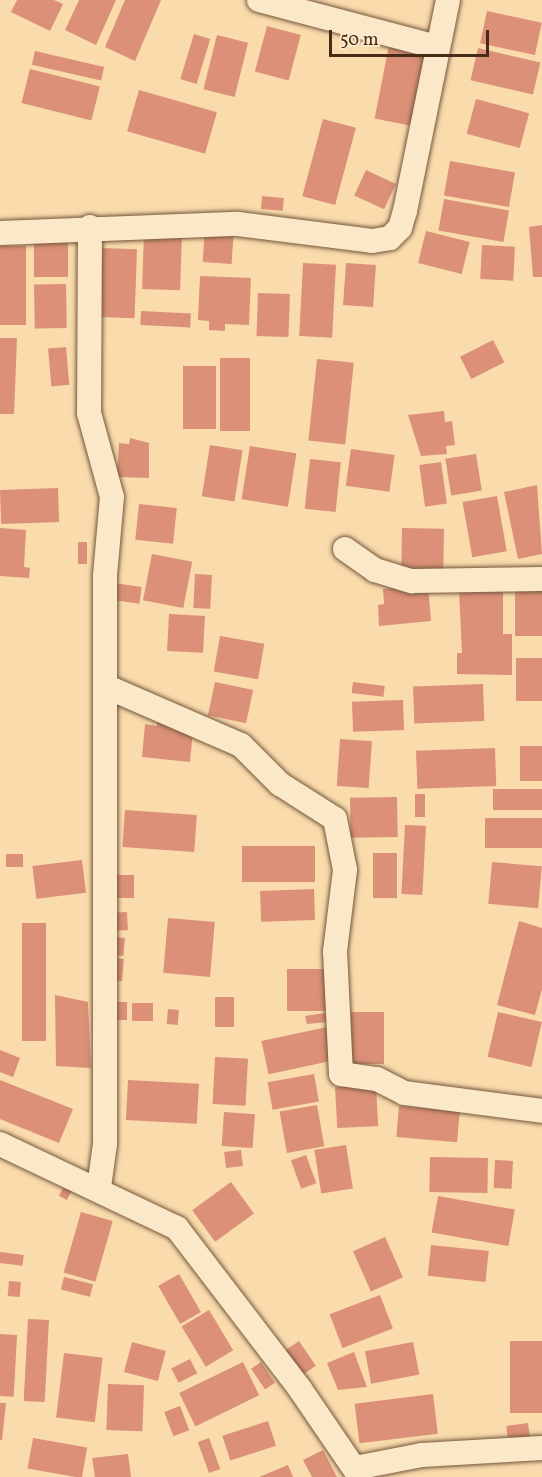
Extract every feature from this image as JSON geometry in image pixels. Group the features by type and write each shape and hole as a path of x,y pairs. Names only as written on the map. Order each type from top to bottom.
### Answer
{"street":[{"path":"259,0 437,47"},
{"path":"0,233 90,227 238,224 372,241 390,238 400,228 405,211 448,0"},
{"path":"90,227 89,413 112,497 105,576 105,1144 99,1187"},
{"path":"345,549 375,570 412,581 542,579"},
{"path":"105,686 241,745 280,784 335,819 345,870 335,951 341,1074 377,1079 404,1093 542,1111"},
{"path":"0,1144 99,1187 177,1228 357,1473 422,1455 542,1448"}],"building":[{"path":"17,0 54,0 63,4 50,31 11,12"},
{"path":"79,0 116,0 96,45 65,30"},
{"path":"125,0 161,0 135,61 105,47"},
{"path":"487,11 542,23 535,55 480,43"},
{"path":"267,26 301,35 289,80 255,71"},
{"path":"194,34 210,39 197,84 180,79"},
{"path":"217,35 248,43 235,97 203,89"},
{"path":"389,45 425,52 411,126 375,119"},
{"path":"478,48 540,62 533,95 471,80"},
{"path":"35,51 104,67 101,81 32,65"},
{"path":"30,69 100,86 91,120 22,103"},
{"path":"139,90 217,112 205,154 127,131"},
{"path":"476,99 529,113 520,148 467,134"},
{"path":"323,119 356,128 335,205 302,196"},
{"path":"450,161 515,172 509,207 444,195"},
{"path":"366,170 396,184 384,209 354,195"},
{"path":"262,196 284,198 283,211 261,209"},
{"path":"444,199 509,210 503,242 438,231"},
{"path":"542,225 542,277 533,277 529,227"},
{"path":"205,228 234,230 232,264 203,262"},
{"path":"426,231 470,242 462,274 418,263"},
{"path":"144,234 182,235 180,290 142,289"},
{"path":"34,236 68,236 68,277 34,277"},
{"path":"482,245 515,247 513,281 480,279"},
{"path":"0,246 26,246 26,325 0,325"},
{"path":"102,248 137,249 135,318 100,317"},
{"path":"303,263 336,265 332,338 299,336"},
{"path":"346,263 376,265 373,307 343,305"},
{"path":"200,276 251,278 249,325 225,324 225,331 209,330 209,321 198,320"},
{"path":"66,284 67,328 35,329 34,285"},
{"path":"258,293 290,294 288,337 256,336"},
{"path":"141,311 191,314 190,328 140,325"},
{"path":"0,338 17,338 14,414 0,414"},
{"path":"493,340 504,362 471,379 460,357"},
{"path":"66,347 69,385 51,386 48,349"},
{"path":"220,358 250,358 250,431 220,431"},
{"path":"317,359 354,363 345,444 308,441"},
{"path":"183,366 216,366 216,429 183,429"},
{"path":"444,411 445,422 452,421 455,445 446,446 447,454 421,456 408,415"},
{"path":"130,438 149,443 149,478 117,477 119,443 129,444"},
{"path":"210,445 243,450 234,502 202,496"},
{"path":"250,446 296,453 288,507 242,499"},
{"path":"351,449 395,455 389,492 346,486"},
{"path":"476,454 482,491 451,495 445,459"},
{"path":"310,459 341,462 336,512 305,509"},
{"path":"441,462 447,504 425,507 419,465"},
{"path":"537,485 542,554 518,559 504,492"},
{"path":"58,488 59,522 1,524 0,490"},
{"path":"497,496 507,551 472,557 463,502"},
{"path":"139,504 177,508 173,544 135,540"},
{"path":"0,528 26,530 24,567 30,568 29,578 0,576"},
{"path":"402,528 444,529 443,575 401,574"},
{"path":"78,542 87,542 87,564 78,564"},
{"path":"152,554 192,562 183,608 143,600"},
{"path":"195,574 212,575 210,609 193,608"},
{"path":"114,583 142,587 139,604 112,600"},
{"path":"428,585 431,621 379,626 378,605 384,604 383,589"},
{"path":"515,587 542,587 542,636 515,636"},
{"path":"459,591 503,591 503,634 512,634 512,675 457,674 457,653 462,653"},
{"path":"169,614 205,616 203,653 167,651"},
{"path":"220,636 264,644 258,679 214,671"},
{"path":"516,658 542,658 542,701 516,701"},
{"path":"215,682 253,690 246,723 208,715"},
{"path":"353,682 385,686 383,697 352,693"},
{"path":"483,684 484,721 414,723 413,686"},
{"path":"403,700 404,730 353,732 352,702"},
{"path":"157,721 193,730 190,762 142,757 145,724 157,726"},
{"path":"340,739 372,741 369,788 337,786"},
{"path":"520,746 542,746 542,781 520,781"},
{"path":"495,748 496,786 417,789 416,751"},
{"path":"493,789 542,789 542,810 493,810"},
{"path":"415,794 425,794 425,817 415,817"},
{"path":"397,797 398,837 351,838 350,798"},
{"path":"125,810 197,815 194,852 122,847"},
{"path":"485,818 542,818 542,848 485,848"},
{"path":"405,825 426,826 422,895 401,894"},
{"path":"242,846 315,846 315,882 242,882"},
{"path":"373,853 397,853 397,898 373,898"},
{"path":"6,854 23,854 23,867 6,867"},
{"path":"82,860 86,893 36,899 32,866"},
{"path":"492,862 542,866 538,908 488,904"},
{"path":"109,875 134,875 134,898 109,898"},
{"path":"314,889 315,920 261,922 260,891"},
{"path":"127,912 128,930 114,931 113,913"},
{"path":"168,918 215,922 210,977 163,973"},
{"path":"519,921 542,928 542,989 535,1015 497,1005"},
{"path":"22,923 46,923 46,1041 22,1041"},
{"path":"113,937 125,938 123,956 111,955"},
{"path":"112,958 124,959 122,981 110,980"},
{"path":"287,969 331,969 331,1011 287,1011"},
{"path":"55,995 88,1002 91,1068 56,1066"},
{"path":"215,997 234,997 234,1027 215,1027"},
{"path":"114,1002 127,1002 127,1020 114,1020"},
{"path":"132,1003 153,1003 153,1021 132,1021"},
{"path":"168,1009 179,1010 178,1025 167,1024"},
{"path":"351,1012 384,1012 384,1064 351,1064"},
{"path":"498,1012 542,1022 531,1067 488,1057"},
{"path":"325,1013 327,1022 307,1024 305,1016"},
{"path":"327,1027 334,1060 269,1074 261,1041"},
{"path":"0,1050 20,1058 13,1077 0,1072"},
{"path":"215,1057 248,1059 245,1106 213,1104"},
{"path":"314,1074 319,1102 273,1110 268,1082"},
{"path":"0,1080 73,1109 59,1143 0,1119"},
{"path":"128,1080 199,1084 197,1124 126,1120"},
{"path":"376,1085 378,1126 337,1128 335,1087"},
{"path":"317,1105 324,1146 287,1153 280,1112"},
{"path":"399,1106 460,1111 457,1142 396,1137"},
{"path":"224,1112 255,1114 253,1148 222,1146"},
{"path":"346,1145 353,1188 321,1193 314,1150"},
{"path":"241,1150 243,1166 226,1168 224,1152"},
{"path":"306,1155 316,1183 301,1189 291,1160"},
{"path":"430,1157 488,1158 487,1193 429,1192"},
{"path":"495,1160 513,1161 512,1189 494,1188"},
{"path":"231,1182 254,1214 215,1242 192,1210"},
{"path":"64,1186 72,1190 67,1200 59,1196"},
{"path":"438,1196 515,1210 508,1246 432,1232"},
{"path":"81,1212 113,1221 95,1282 64,1273"},
{"path":"385,1237 403,1277 371,1291 353,1251"},
{"path":"431,1245 489,1251 485,1282 428,1276"},
{"path":"0,1252 24,1255 22,1266 0,1263"},
{"path":"179,1274 201,1312 180,1324 158,1286"},
{"path":"64,1277 93,1284 90,1297 61,1290"},
{"path":"9,1281 21,1282 20,1297 8,1296"},
{"path":"380,1295 393,1329 342,1348 330,1314"},
{"path":"209,1310 233,1350 206,1367 182,1326"},
{"path":"28,1319 49,1320 45,1402 24,1401"},
{"path":"0,1334 17,1335 14,1397 0,1396"},
{"path":"299,1341 316,1366 303,1375 286,1350"},
{"path":"510,1341 542,1341 542,1413 510,1413"},
{"path":"132,1342 166,1351 158,1381 124,1372"},
{"path":"413,1342 419,1374 371,1384 365,1351"},
{"path":"354,1352 367,1387 338,1390 327,1363"},
{"path":"64,1353 103,1358 95,1422 56,1418"},
{"path":"190,1359 197,1373 179,1383 171,1369"},
{"path":"243,1362 259,1395 195,1426 179,1393"},
{"path":"261,1362 275,1383 265,1389 251,1369"},
{"path":"108,1384 144,1385 142,1431 106,1430"},
{"path":"433,1394 438,1434 359,1443 355,1404"},
{"path":"0,1403 6,1403 2,1440 0,1440"},
{"path":"180,1406 189,1430 173,1436 164,1412"},
{"path":"268,1421 276,1446 230,1461 222,1436"},
{"path":"528,1423 530,1438 508,1441 506,1426"},
{"path":"33,1438 87,1448 82,1477 28,1469"},
{"path":"209,1438 220,1469 209,1473 198,1442"},
{"path":"323,1450 337,1477 312,1477 303,1460"},
{"path":"128,1454 131,1477 95,1477 92,1458"},
{"path":"288,1465 293,1477 259,1477"}]}
